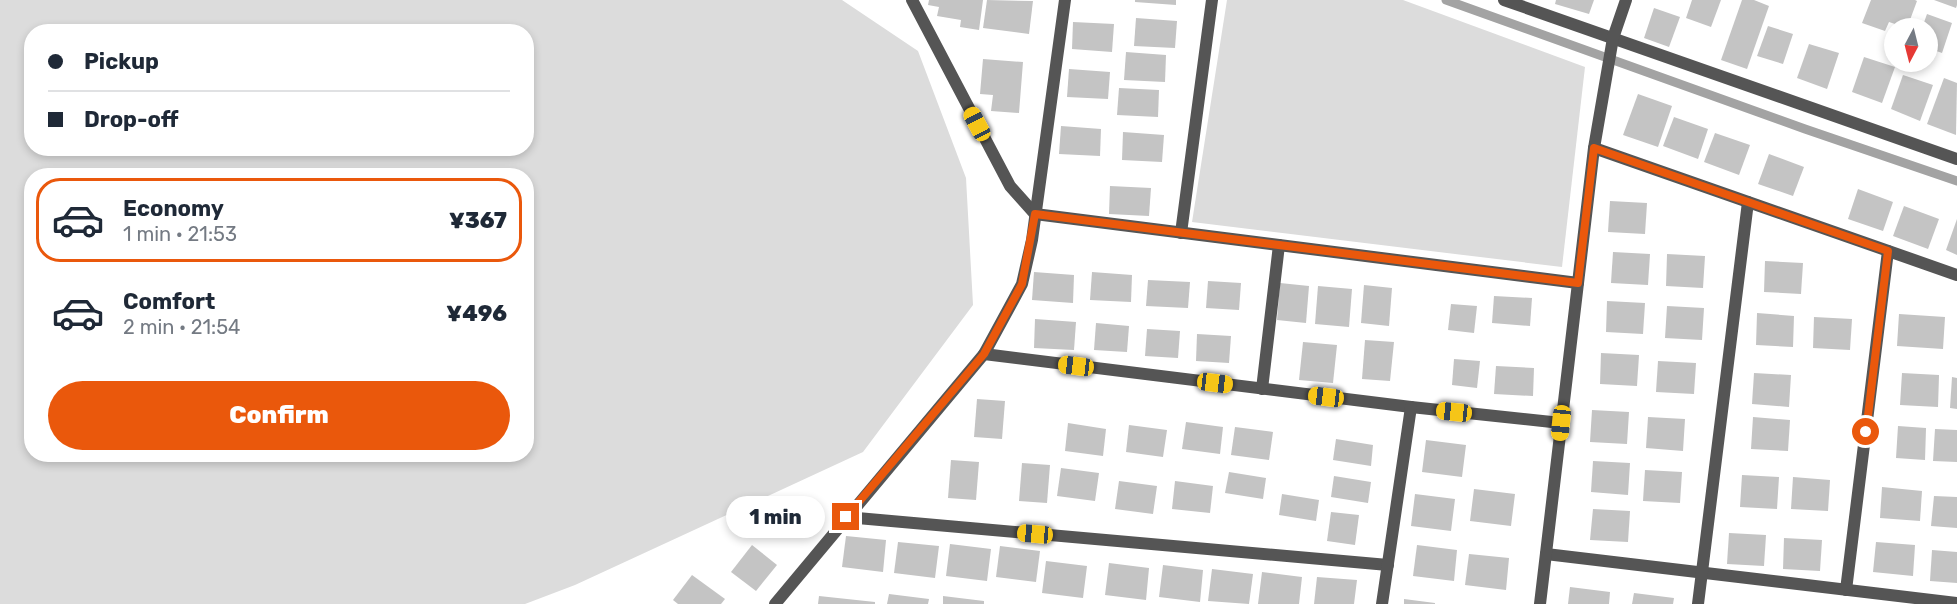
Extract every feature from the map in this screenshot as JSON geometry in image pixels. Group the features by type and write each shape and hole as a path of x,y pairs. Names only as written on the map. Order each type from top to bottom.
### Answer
{"street":[{"path":"912,0 1010,186 1035,214 1578,283"},
{"path":"775,604 984,354 1022,284 1035,214 1065,0"},
{"path":"1181,232 1212,0"},
{"path":"1504,0 1957,159"},
{"path":"1540,604 1594,148 1613,38 1626,0"},
{"path":"1594,148 1957,275"},
{"path":"1698,604 1748,202"},
{"path":"1262,389 1279,245"},
{"path":"1846,590 1888,251"},
{"path":"984,354 1411,407 1561,423"},
{"path":"1383,604 1411,407"},
{"path":"846,517 1388,565"},
{"path":"1546,554 1957,603"}],"shaded area":[{"path":"0,0 842,0 918,51 966,178 973,305 863,452 575,585 525,604 0,604"},
{"path":"1227,0 1403,0 1585,67 1562,267 1192,222"}],"building":[{"path":"929,0 983,0 979,30 960,27 961,20 937,16 939,7 928,5"},
{"path":"987,0 1033,1 1029,34 983,28"},
{"path":"1135,0 1176,0 1176,5 1135,2"},
{"path":"1556,0 1594,0 1589,14 1555,4"},
{"path":"1692,0 1721,0 1711,27 1686,18"},
{"path":"1742,0 1754,0 1769,6 1747,69 1721,60"},
{"path":"1871,0 1917,1 1911,18 1884,18 1884,31 1862,23"},
{"path":"1934,0 1957,0 1957,5 1956,8"},
{"path":"1654,8 1680,17 1669,47 1644,38"},
{"path":"1927,14 1952,23 1942,53 1938,52 1938,18 1926,18"},
{"path":"1136,18 1177,21 1175,48 1134,46"},
{"path":"1073,22 1114,24 1112,52 1072,49"},
{"path":"1768,26 1793,34 1783,64 1757,56"},
{"path":"1809,44 1839,53 1827,89 1797,78"},
{"path":"1126,52 1166,55 1165,82 1124,80"},
{"path":"1864,57 1884,63 1884,72 1893,72 1882,103 1852,92"},
{"path":"983,59 1023,62 1019,113 991,111 993,95 980,94"},
{"path":"1069,69 1110,72 1108,99 1067,97"},
{"path":"1903,75 1933,85 1920,121 1891,109"},
{"path":"1944,78 1957,83 1956,135 1927,124"},
{"path":"1119,88 1159,90 1158,117 1117,115"},
{"path":"1638,94 1672,106 1658,147 1623,135"},
{"path":"1674,117 1708,129 1698,159 1663,146"},
{"path":"1061,126 1101,129 1100,156 1059,154"},
{"path":"1123,132 1164,135 1162,162 1122,160"},
{"path":"1715,133 1750,145 1739,175 1704,162"},
{"path":"1769,154 1804,167 1793,196 1758,184"},
{"path":"1110,186 1151,188 1149,216 1109,214"},
{"path":"1858,189 1893,202 1883,231 1848,219"},
{"path":"1610,201 1647,203 1645,234 1608,232"},
{"path":"1904,206 1939,219 1928,249 1893,236"},
{"path":"1957,219 1957,255 1946,250"},
{"path":"1613,252 1650,254 1648,285 1611,283"},
{"path":"1667,254 1705,256 1703,288 1666,286"},
{"path":"1765,261 1803,263 1801,294 1764,292"},
{"path":"1034,272 1074,275 1073,303 1032,300"},
{"path":"1092,272 1132,275 1131,302 1090,300"},
{"path":"1148,280 1190,282 1188,308 1146,306"},
{"path":"1208,281 1241,283 1239,310 1206,308"},
{"path":"1280,283 1309,286 1306,323 1277,320"},
{"path":"1364,285 1392,288 1389,326 1361,323"},
{"path":"1318,286 1352,289 1349,327 1315,324"},
{"path":"1494,296 1532,298 1530,326 1492,323"},
{"path":"1607,301 1645,303 1643,334 1606,332"},
{"path":"1451,304 1477,306 1474,333 1448,330"},
{"path":"1667,306 1704,308 1702,340 1665,338"},
{"path":"1757,313 1794,316 1793,347 1756,345"},
{"path":"1899,314 1945,317 1943,349 1897,346"},
{"path":"1814,317 1852,319 1850,350 1813,348"},
{"path":"1035,319 1076,322 1074,350 1034,348"},
{"path":"1096,323 1129,326 1127,352 1094,350"},
{"path":"1147,329 1180,331 1178,358 1145,356"},
{"path":"1197,334 1231,336 1229,363 1196,361"},
{"path":"1365,340 1394,342 1390,381 1362,379"},
{"path":"1303,342 1337,345 1333,383 1299,380"},
{"path":"1601,353 1639,355 1637,386 1600,384"},
{"path":"1454,359 1480,361 1477,388 1452,385"},
{"path":"1658,361 1696,363 1694,394 1656,392"},
{"path":"1496,366 1534,368 1533,396 1494,394"},
{"path":"1754,373 1791,375 1789,407 1752,404"},
{"path":"1902,373 1939,375 1938,407 1900,405"},
{"path":"1952,377 1957,378 1957,409 1950,408"},
{"path":"977,399 1005,401 1002,439 974,437"},
{"path":"1592,410 1629,412 1627,444 1590,442"},
{"path":"1648,417 1685,419 1683,451 1646,448"},
{"path":"1753,417 1790,420 1788,451 1751,449"},
{"path":"1186,422 1223,427 1220,454 1182,449"},
{"path":"1068,423 1106,429 1103,456 1065,451"},
{"path":"1129,425 1167,430 1163,457 1126,452"},
{"path":"1898,426 1926,428 1925,460 1896,458"},
{"path":"1235,427 1273,432 1269,460 1231,455"},
{"path":"1935,429 1957,430 1957,462 1933,461"},
{"path":"1336,439 1373,445 1371,466 1333,460"},
{"path":"1426,440 1466,445 1462,477 1422,472"},
{"path":"951,460 979,462 976,500 948,498"},
{"path":"1593,461 1630,463 1628,495 1591,492"},
{"path":"1022,463 1050,465 1047,503 1019,501"},
{"path":"1061,468 1099,473 1095,501 1057,496"},
{"path":"1645,470 1682,472 1680,503 1643,501"},
{"path":"1229,472 1266,478 1263,499 1225,493"},
{"path":"1742,475 1779,477 1777,509 1740,507"},
{"path":"1334,476 1371,482 1368,503 1331,497"},
{"path":"1793,477 1830,480 1828,511 1791,509"},
{"path":"1119,481 1157,486 1153,514 1115,509"},
{"path":"1175,481 1213,486 1210,513 1172,509"},
{"path":"1882,487 1922,491 1920,521 1880,518"},
{"path":"1474,489 1515,494 1511,526 1470,521"},
{"path":"1282,494 1319,500 1316,521 1279,515"},
{"path":"1415,494 1455,499 1451,531 1411,526"},
{"path":"1934,496 1957,497 1957,528 1931,526"},
{"path":"1593,509 1630,511 1628,542 1590,540"},
{"path":"1331,512 1359,515 1355,545 1327,541"},
{"path":"1729,533 1766,535 1764,566 1727,564"},
{"path":"846,536 886,540 883,572 842,567"},
{"path":"1784,538 1822,540 1820,571 1783,569"},
{"path":"898,542 939,546 935,578 894,573"},
{"path":"1876,542 1915,545 1913,576 1873,572"},
{"path":"950,544 991,549 987,581 946,576"},
{"path":"752,545 777,565 756,591 731,572"},
{"path":"1417,545 1457,550 1454,581 1413,576"},
{"path":"1000,546 1040,551 1036,582 996,577"},
{"path":"1932,550 1957,552 1957,583 1930,581"},
{"path":"1469,554 1509,558 1506,590 1465,585"},
{"path":"1046,561 1087,566 1083,598 1042,593"},
{"path":"1109,563 1149,568 1146,600 1105,595"},
{"path":"1163,565 1203,570 1200,602 1159,597"},
{"path":"1212,569 1253,574 1249,604 1208,601"},
{"path":"1262,572 1302,577 1299,604 1258,604"},
{"path":"692,575 725,599 721,604 678,604 673,600"},
{"path":"1317,577 1357,580 1354,604 1314,604"},
{"path":"1570,587 1610,592 1609,604 1568,604"},
{"path":"1634,593 1674,598 1673,604 1632,604"},
{"path":"889,594 929,599 928,604 887,604"},
{"path":"819,596 875,602 875,604 818,604"},
{"path":"943,596 984,601 984,604 943,604"},
{"path":"1404,599 1435,603 1435,604 1404,604"}],"waterway":[{"path":"1446,0 1957,181"}],"route":[{"path":"846,517 984,354 1022,284 1035,214 1578,283 1594,148 1888,251 1866,432"}]}
